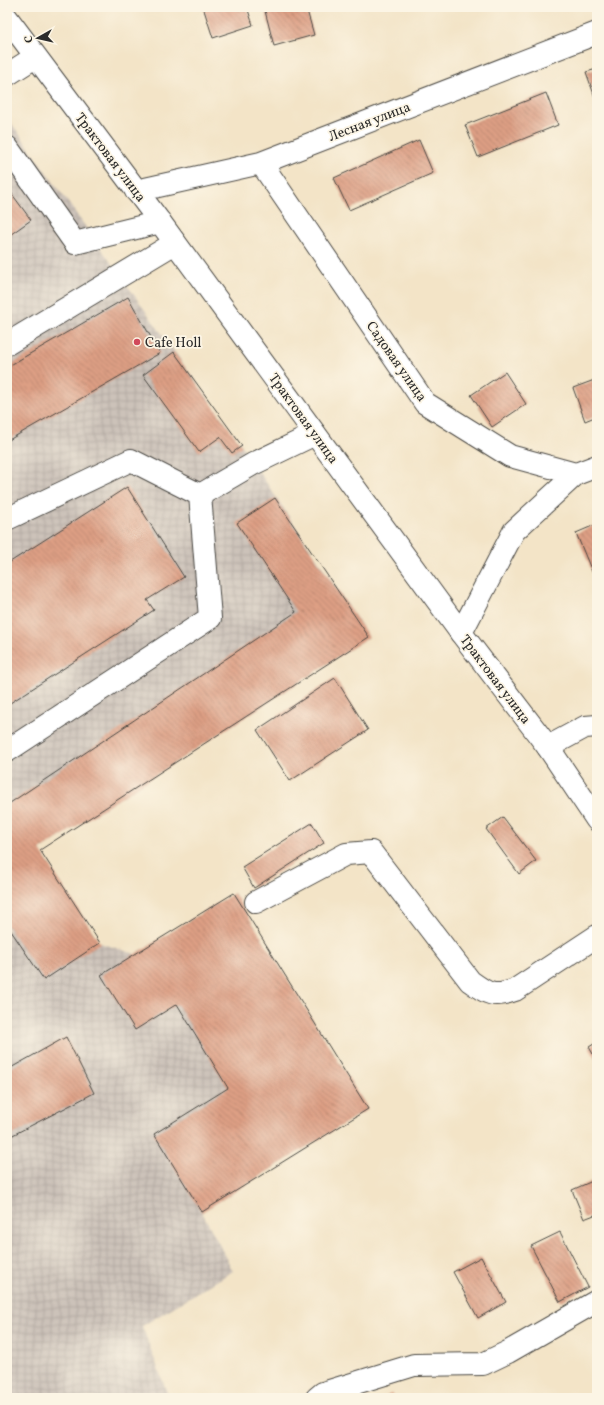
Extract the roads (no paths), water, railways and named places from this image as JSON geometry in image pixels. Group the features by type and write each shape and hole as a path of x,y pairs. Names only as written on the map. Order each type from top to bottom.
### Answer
{"main road":[{"name":"Трактовая улица","path":"7,18 160,222 461,633 548,747 597,820"},
{"name":"Лесная улица","path":"136,191 261,163 597,33"},
{"path":"7,76 36,57"},
{"path":"7,147 75,243 160,222"},
{"name":"Садовая улица","path":"261,163 425,403 510,456 576,474"},
{"path":"7,344 175,243"},
{"path":"200,495 253,464 315,434"},
{"path":"7,519 130,460 200,495"},
{"path":"461,633 514,531 576,474 597,466"},
{"path":"7,751 210,618 200,495"},
{"path":"548,747 593,722"},
{"path":"256,902 346,854 370,852 470,981 485,992 502,994 515,990 597,936"},
{"path":"317,1398 323,1394 414,1365 483,1364 508,1352 597,1302"}],"place":[{"name":"Cafe Holl","path":"137,342"}]}
